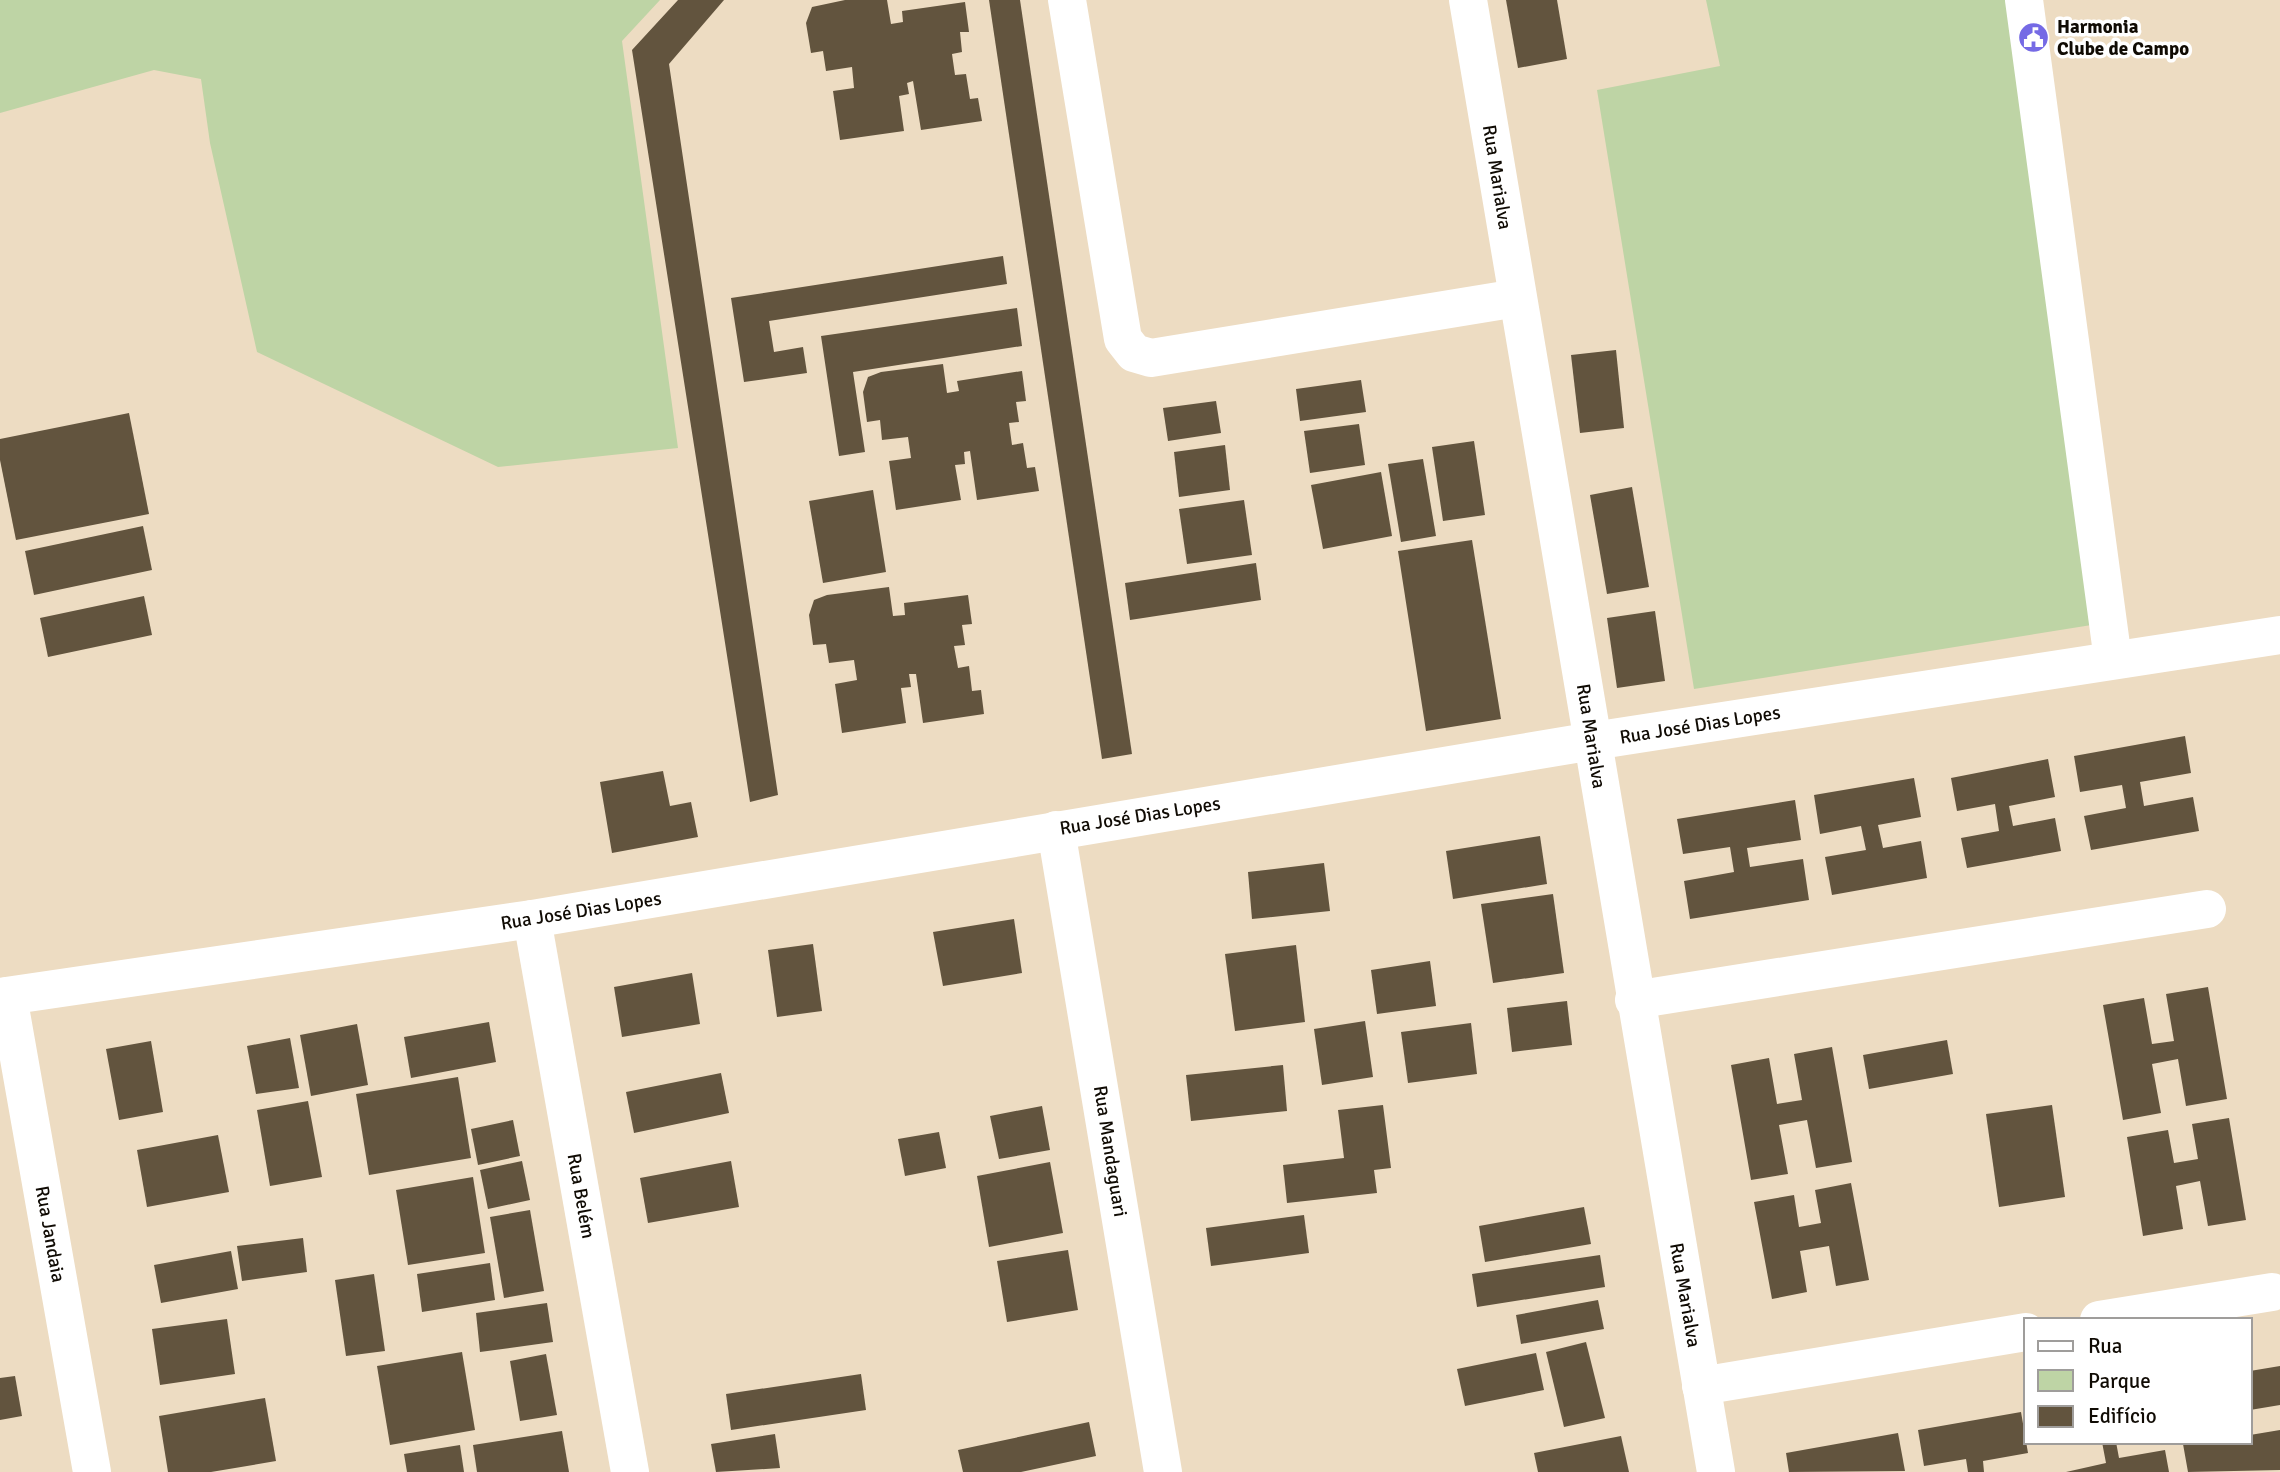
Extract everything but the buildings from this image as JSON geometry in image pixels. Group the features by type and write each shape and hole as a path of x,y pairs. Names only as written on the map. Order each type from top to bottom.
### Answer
{"street":[{"path":"1067,0 1123,339 1134,353 1151,358 1517,298"},
{"name":"Rua Marialva","path":"1468,0 1634,1000 1716,1472"},
{"path":"2024,0 2113,660"},
{"name":"Rua José Dias Lopes","path":"4,996 532,919 1593,741 2280,635"},
{"name":"Rua Mandaguari","path":"1056,830 1163,1472"},
{"path":"1634,1000 2207,909"},
{"name":"Rua Belém","path":"532,919 630,1472"},
{"name":"Rua Jandaia","path":"4,996 92,1472"},
{"path":"2111,1318 2272,1292"},
{"path":"1701,1386 2024,1332"}],"green space":[{"path":"0,0 660,0 622,41 678,448 498,467 257,352 210,143 201,79 154,70 0,113"},
{"path":"1706,0 2011,0 2104,623 1694,689 1597,90 1720,66"}],"place":[{"name":"Harmonia Clube de Campo","path":"2034,38"}]}
